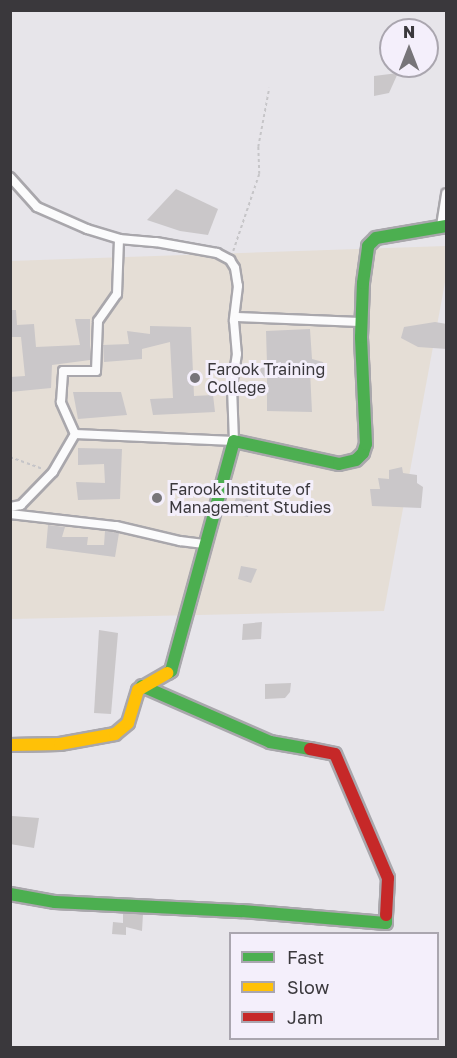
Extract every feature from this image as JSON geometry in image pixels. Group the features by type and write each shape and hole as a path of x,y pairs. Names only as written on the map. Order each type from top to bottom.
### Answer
{"main road":[{"path":"10,745 60,744 115,734 128,723 136,694 142,686 162,678 171,671 234,441 339,464 356,460 363,453 366,444 362,322 363,283 368,246 376,238 444,226"},
{"path":"10,894 55,902 242,911 386,923 388,878 334,754 270,742 142,686"}],"street":[{"path":"10,177 37,207 60,219 119,239 188,246 217,253 230,260 235,268 238,286 235,317 237,354 232,387 234,441 75,434"},
{"path":"444,226 447,193"},
{"path":"75,434 61,402 63,371 96,371 98,321 117,294 119,239"},
{"path":"235,317 362,322"},
{"path":"10,507 21,505 53,472 75,434"},
{"path":"10,514 116,525 180,541 206,544"}],"path":[{"path":"230,260 260,174 258,147 269,88"},
{"path":"10,457 53,472"}],"shaded area":[{"path":"446,246 446,277 384,611 11,619 10,261"}],"building":[{"path":"374,76 396,78 389,93 374,96"},
{"path":"176,189 218,209 208,235 180,231 147,220"},
{"path":"10,310 16,310 17,325 34,324 36,347 80,345 75,319 90,319 90,360 52,365 51,388 10,392 10,377 25,376 21,337 10,337"},
{"path":"435,322 447,324 447,349 418,347 401,338 404,327"},
{"path":"150,326 191,327 194,396 213,395 215,412 153,415 150,399 173,398 170,342 142,349 142,359 104,362 103,345 129,344 127,331 150,334"},
{"path":"310,329 312,359 323,362 326,371 310,371 312,412 267,411 267,378 261,378 260,364 267,364 266,331"},
{"path":"73,392 121,392 127,415 78,419"},
{"path":"78,448 122,449 120,499 78,500 76,482 105,483 104,464 78,465"},
{"path":"402,467 403,473 417,475 417,483 423,487 421,508 372,506 370,489 380,489 378,478 389,479 389,470"},
{"path":"236,498 252,500 248,517 229,513"},
{"path":"48,525 65,527 62,537 88,537 87,545 104,545 105,531 119,533 115,557 46,548"},
{"path":"241,566 257,569 251,583 238,579"},
{"path":"262,622 261,639 242,640 243,624"},
{"path":"99,630 118,633 111,714 94,713"},
{"path":"291,683 290,692 285,698 265,699 265,684"},
{"path":"12,816 39,818 34,848 10,844"},
{"path":"123,914 143,914 142,931 126,927 126,935 112,934 113,922 123,923"}],"traffic: fast":[{"path":"168,673 171,671 234,441 339,464 356,460 363,453 366,444 361,337 363,283 368,246 376,238 446,226"},
{"path":"142,686 270,742 310,749"},
{"path":"10,894 55,902 242,911 386,923 386,915"}],"traffic: slow":[{"path":"10,745 60,744 115,734 128,723 138,690 168,673"}],"traffic: jam":[{"path":"310,749 335,754 388,878 386,915"}],"place":[{"name":"Farook Training College","path":"195,378"},
{"name":"Farook Institute of Management Studies","path":"157,498"}]}
